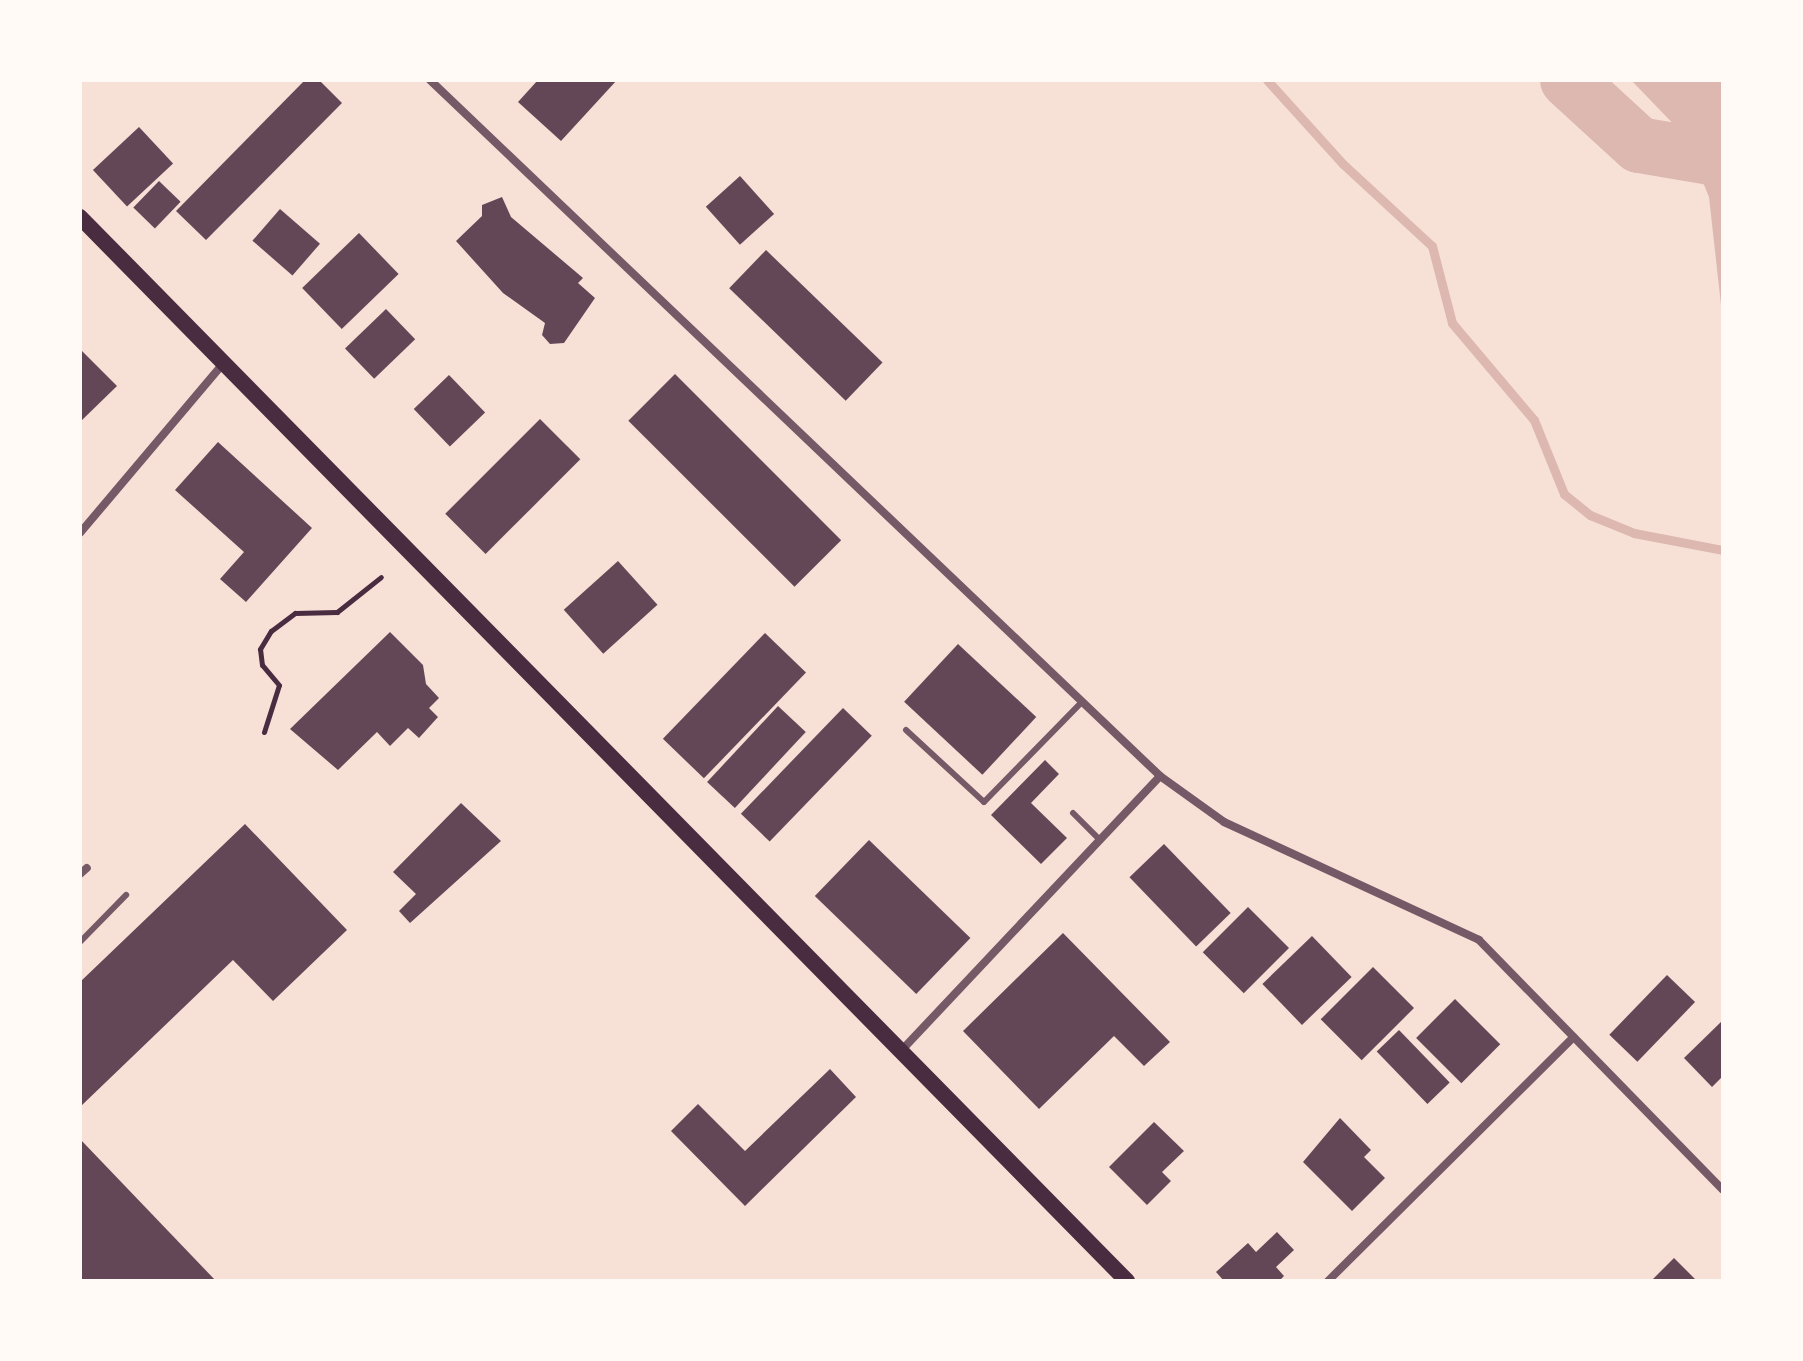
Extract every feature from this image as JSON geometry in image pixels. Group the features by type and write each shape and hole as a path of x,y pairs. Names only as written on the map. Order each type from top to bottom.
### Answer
{"main road":[{"path":"80,217 899,1053 1127,1281"}],"street":[{"path":"430,80 1160,776 1224,822 1479,940 1723,1190"},
{"path":"80,533 223,364"},
{"path":"899,1053 1160,776"},
{"path":"1328,1281 1574,1037"}],"lane":[{"path":"906,730 984,802 1082,702"},
{"path":"1073,813 1100,840"},
{"path":"80,942 126,895"}],"path":[{"path":"264,732 279,685 262,665 260,649 271,631 295,613 337,612 381,577"}],"shaded area":[{"path":"1631,80 1723,80 1723,323 1709,197 1683,134"}],"building":[{"path":"305,80 319,80 342,103 206,240 176,211"},
{"path":"538,80 617,80 561,141 518,102"},
{"path":"139,127 173,164 127,207 93,170"},
{"path":"740,176 774,214 740,245 706,207"},
{"path":"159,181 181,202 155,228 133,208"},
{"path":"502,197 511,217 583,278 578,283 595,298 564,343 550,344 542,335 545,323 503,293 456,241 482,216 482,205"},
{"path":"280,209 320,244 292,275 252,241"},
{"path":"359,233 399,274 342,329 302,288"},
{"path":"766,250 883,363 846,401 729,288"},
{"path":"386,309 415,339 374,379 345,349"},
{"path":"80,349 117,386 80,422"},
{"path":"675,374 841,540 795,587 628,421"},
{"path":"449,375 485,412 450,446 414,409"},
{"path":"540,419 580,459 486,554 445,514"},
{"path":"218,442 312,528 246,602 220,579 244,552 175,490"},
{"path":"618,561 657,605 603,654 564,610"},
{"path":"390,632 423,665 426,684 439,698 429,708 438,717 419,738 408,728 390,746 377,732 338,770 290,729"},
{"path":"765,633 806,673 704,778 663,739"},
{"path":"958,644 1036,717 982,775 904,702"},
{"path":"778,706 806,732 735,808 707,782"},
{"path":"843,708 872,736 770,842 741,814"},
{"path":"1045,760 1059,774 1031,803 1067,838 1041,864 991,815"},
{"path":"461,803 501,841 410,923 399,911 416,894 393,872"},
{"path":"245,824 347,930 273,1001 233,960 80,1107 80,982"},
{"path":"869,840 970,938 916,994 815,896"},
{"path":"1164,844 1231,913 1196,946 1129,877"},
{"path":"1248,907 1289,948 1244,993 1203,952"},
{"path":"1063,933 1170,1042 1144,1066 1114,1036 1039,1109 963,1031"},
{"path":"1312,936 1352,977 1302,1025 1262,984"},
{"path":"1373,967 1414,1008 1362,1060 1321,1019"},
{"path":"1667,975 1695,1002 1637,1062 1609,1035"},
{"path":"1455,999 1500,1044 1461,1083 1416,1038"},
{"path":"1723,1020 1723,1076 1712,1087 1684,1058"},
{"path":"1399,1030 1450,1083 1427,1104 1377,1052"},
{"path":"830,1069 856,1097 745,1206 671,1131 698,1104 745,1151"},
{"path":"1340,1118 1371,1150 1364,1157 1385,1178 1352,1211 1303,1162"},
{"path":"1154,1122 1184,1151 1162,1172 1171,1181 1147,1205 1109,1167"},
{"path":"80,1139 216,1281 80,1281"},
{"path":"1277,1232 1294,1250 1276,1267 1284,1276 1279,1281 1224,1281 1216,1272 1248,1243 1256,1252"},
{"path":"1674,1258 1697,1281 1651,1281"}],"waterway":[{"path":"1267,80 1343,164 1432,246 1452,323 1534,420 1564,494 1590,515 1634,533 1723,550"},
{"path":"1568,80 1639,145 1723,159"}]}
